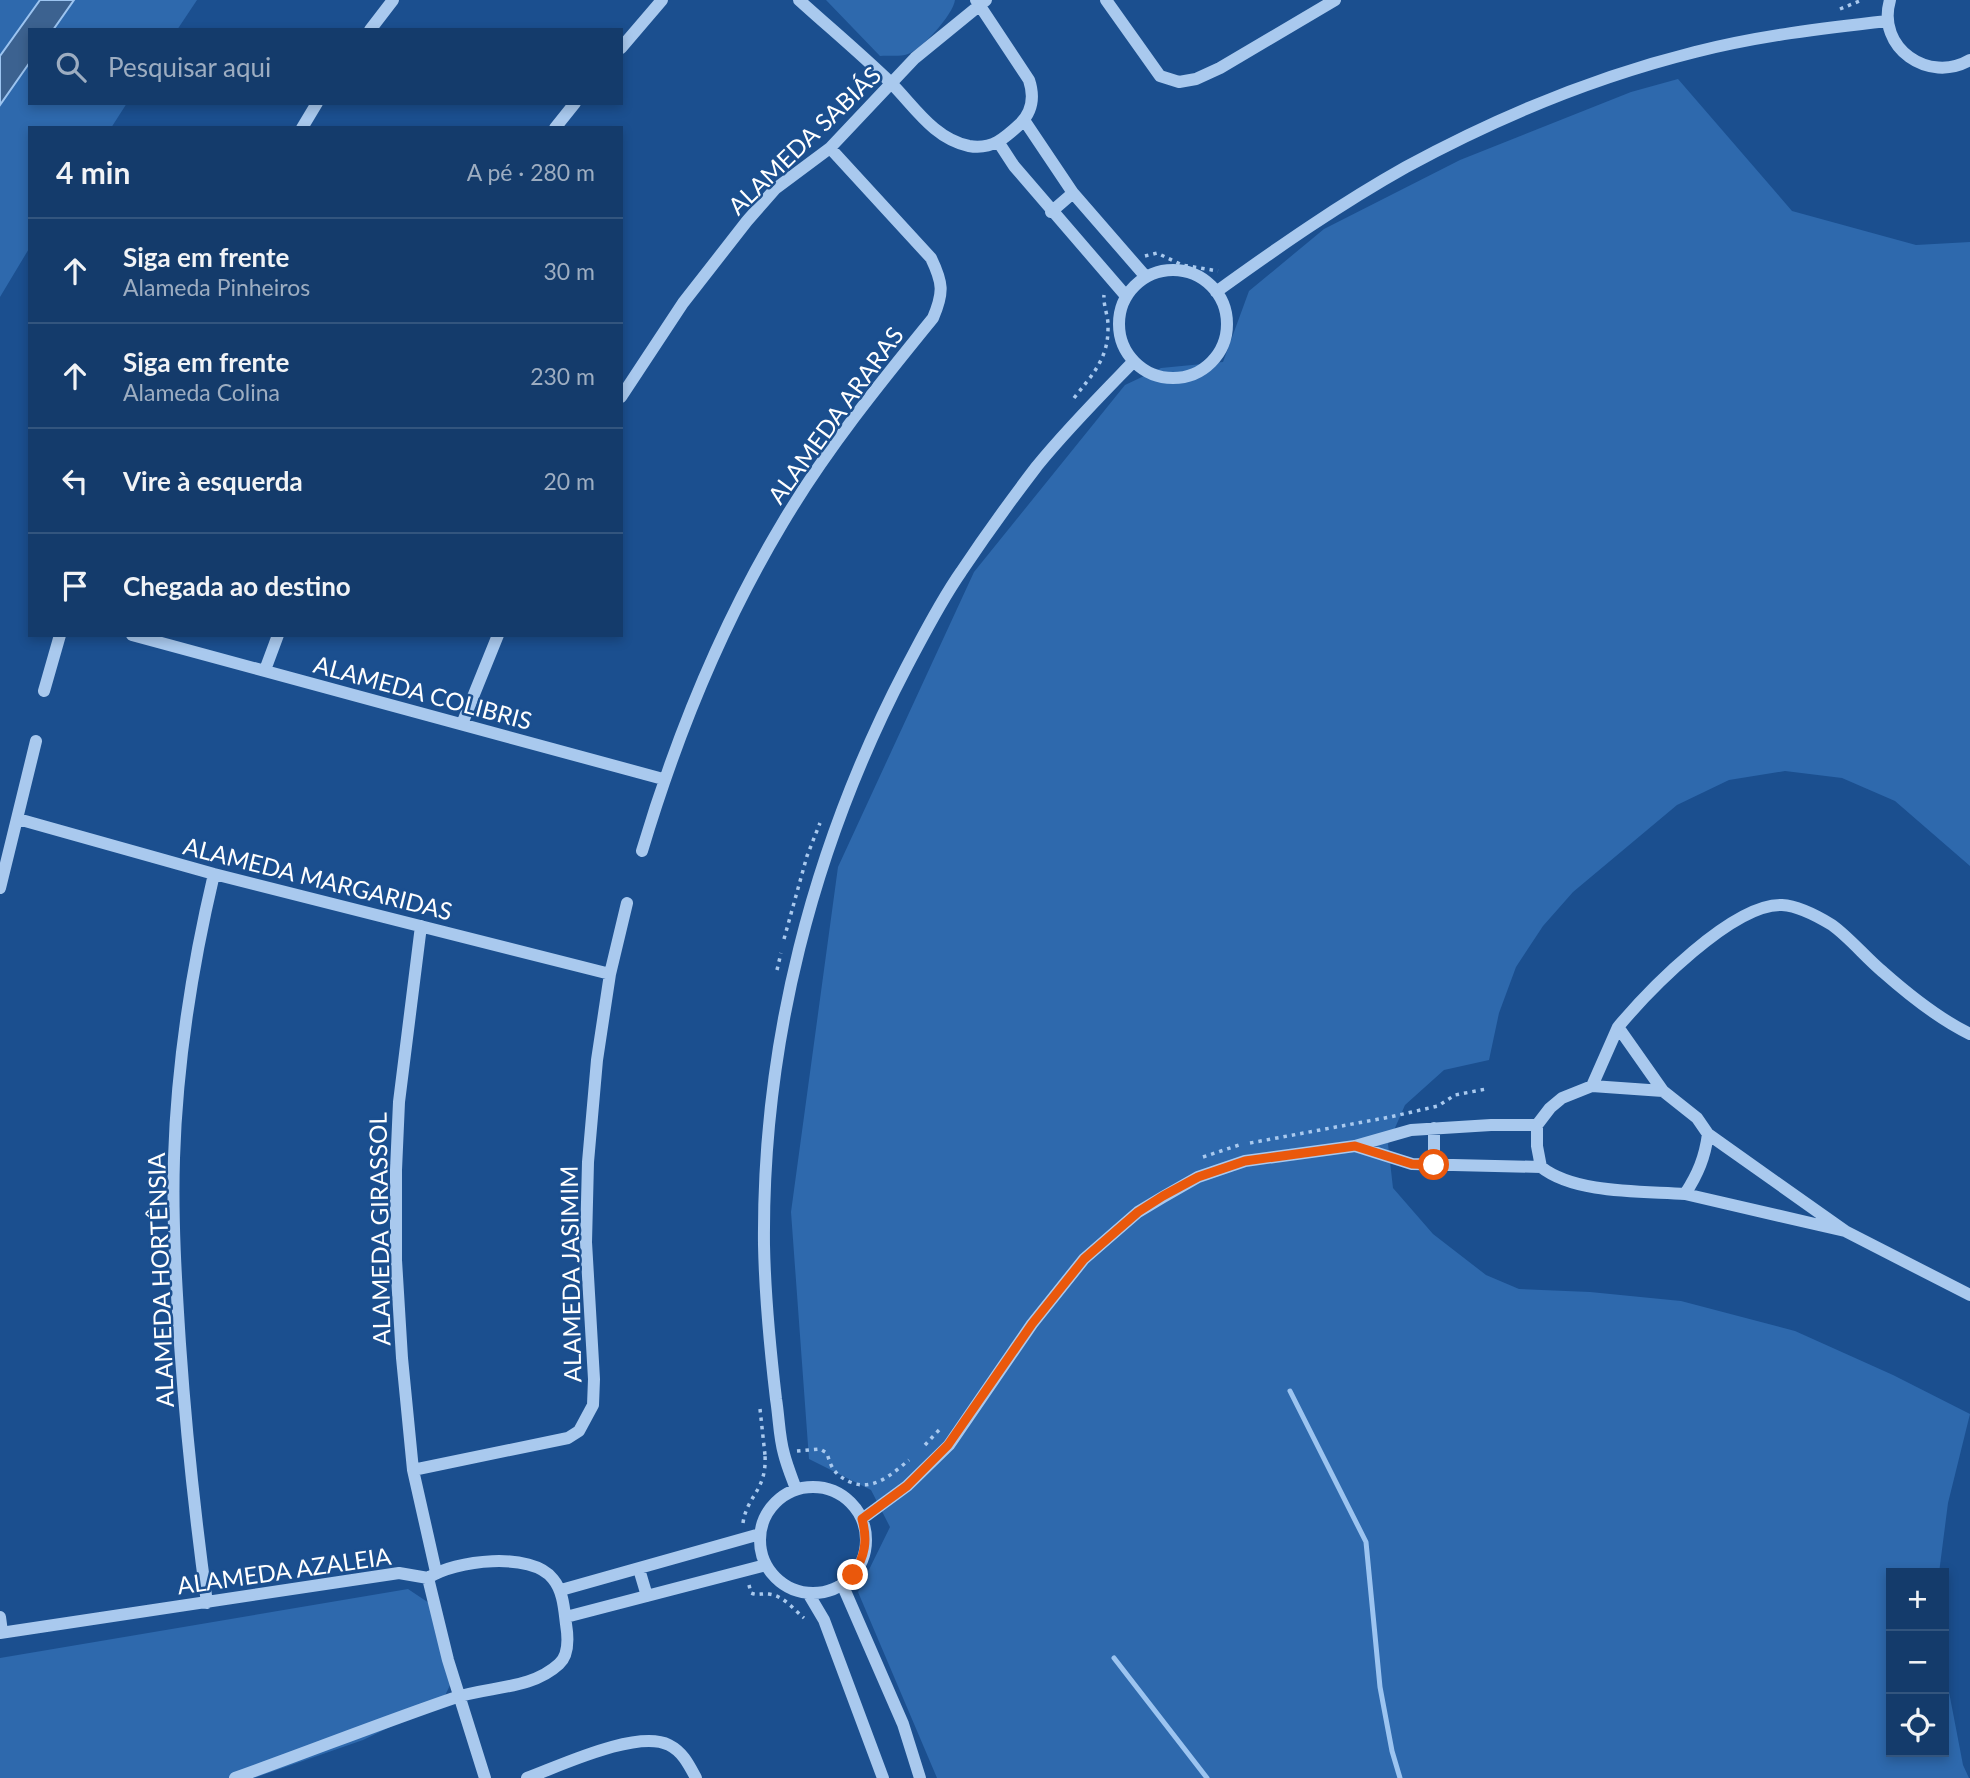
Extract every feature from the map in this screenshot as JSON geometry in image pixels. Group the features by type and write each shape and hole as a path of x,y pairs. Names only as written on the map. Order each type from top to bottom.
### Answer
{"street":[{"path":"372,28 393,0"},
{"path":"623,46 662,0"},
{"path":"799,0 892,84 929,124 954,141 971,146 999,143 1024,120 1032,103 1033,93 1029,80 981,2"},
{"path":"1106,0 1160,76 1179,82 1196,79 1220,68 1335,0"},
{"path":"1890,0 1888,21 1892,37 1901,51 1913,61 1945,69 1970,60"},
{"name":"ALAMEDA SABIÁS","path":"623,394 683,303 747,221 775,190 830,148 915,58 981,2"},
{"path":"1216,292 1266,256 1405,168 1490,124 1589,85 1693,52 1789,34 1888,21"},
{"path":"303,126 316,105"},
{"path":"557,126 573,105"},
{"path":"1024,120 1073,193 1146,277"},
{"path":"999,143 1051,212 1126,296"},
{"name":"ALAMEDA ARARAS","path":"642,851 663,779 708,667 782,523 824,458 933,318 942,297 940,277 931,258 830,148"},
{"path":"1051,212 1073,193"},
{"path":"1171,270 1184,272 1207,283 1216,292 1223,304 1226,331 1217,356 1207,365 1196,373 1170,378 1156,376 1133,362 1124,347 1119,330 1119,313 1126,296 1146,277 1171,270"},
{"path":"796,1489 783,1452 770,1350 765,1277 765,1176 781,1033 794,967 815,890 840,815 884,710 959,574 1037,467 1082,414 1133,362"},
{"path":"44,691 59,637"},
{"name":"ALAMEDA COLIBRIS","path":"140,637 663,779"},
{"path":"265,670 277,637"},
{"path":"462,724 497,637"},
{"path":"0,888 36,741"},
{"name":"ALAMEDA MARGARIDAS","path":"18,819 214,874 610,974"},
{"name":"ALAMEDA HORTÊNSIA","path":"207,1603 191,1490 183,1388 175,1266 174,1157 184,1031 196,953 214,874"},
{"name":"ALAMEDA JASIMIM","path":"413,1471 568,1438 579,1431 593,1405 594,1379 586,1242 588,1162 597,1060 610,974 627,903"},
{"path":"1592,1086 1618,1027 1640,999 1727,926 1754,911 1782,905 1807,913 1832,926 1926,1006 1970,1034"},
{"name":"ALAMEDA GIRASSOL","path":"421,926 399,1102 396,1170 397,1288 413,1471 432,1575 459,1696 485,1778"},
{"path":"1618,1027 1663,1091 1697,1118 1708,1133 1845,1231 1970,1295"},
{"path":"1541,1167 1537,1125 1562,1098 1592,1086 1663,1091"},
{"path":"862,1519 907,1486 948,1445 1058,1290 1084,1259 1138,1212 1198,1177 1245,1161 1355,1146 1411,1130 1537,1125"},
{"path":"1434,1128 1434,1165"},
{"path":"1685,1194 1697,1177 1705,1155 1708,1133"},
{"path":"1355,1146 1412,1164 1541,1167 1551,1175 1571,1183 1685,1194 1845,1231"},
{"path":"796,1489 828,1489 848,1501 862,1519 866,1534 863,1556 853,1575 842,1584 826,1591 808,1592 791,1588 777,1578 766,1565 760,1534 764,1519 772,1506 796,1489"},
{"path":"235,1778 252,1775 459,1696 524,1683 546,1674 562,1662 568,1638 561,1590 760,1534"},
{"name":"ALAMEDA AZALEIA","path":"1,1632 399,1573 432,1575 469,1564 508,1561 533,1565 551,1576 561,1590"},
{"path":"566,1617 766,1565"},
{"path":"639,1569 647,1596"},
{"path":"842,1584 903,1724 920,1778"},
{"path":"808,1592 824,1620 883,1778"},
{"path":"0,1616 1,1632"},
{"path":"527,1778 634,1740 669,1744 685,1756 696,1778"}],"path":[{"path":"1835,11 1862,0"},
{"path":"1129,259 1157,253 1182,265 1226,273"},
{"path":"1070,404 1096,373 1106,354 1109,326 1103,299 1111,281"},
{"path":"776,975 795,896 821,819"},
{"path":"760,1403 765,1455"}],"shaded area":[{"path":"0,0 40,0 0,56"},
{"path":"40,0 74,0 54,28 28,28 28,65 0,105 0,56"},
{"path":"74,0 197,0 178,28 54,28"},
{"path":"826,0 955,0 943,22 914,51 880,56"},
{"path":"28,65 28,105 126,105 112,126 28,126 28,250 0,297 0,105"},
{"path":"1678,79 1792,211 1916,245 1970,242 1970,866 1895,801 1842,778 1785,771 1729,780 1677,805 1573,892 1543,926 1516,967 1499,1013 1489,1060 1444,1070 1405,1105 1388,1144 1393,1188 1433,1234 1486,1275 1519,1289 1590,1292 1681,1301 1795,1331 1893,1375 1970,1414 1948,1503 1940,1568 1886,1568 1886,1757 1949,1757 1949,1692 1963,1765 1969,1778 937,1778 858,1592 890,1527 871,1490 809,1459 791,1212 838,867 974,572 1125,385 1161,368 1223,362 1249,291 1324,229 1460,160 1631,92"},
{"path":"408,1589 429,1603 451,1683 442,1702 363,1740 254,1778 0,1778 0,1658"}],"waterway":[{"path":"1290,1391 1366,1542 1380,1687 1400,1778"},
{"path":"1114,1658 1207,1778"}],"route":[{"path":"853,1575 866,1548 862,1519 907,1486 948,1445 1058,1290 1084,1259 1138,1212 1198,1177 1245,1161 1355,1146 1412,1164 1434,1165"}]}
